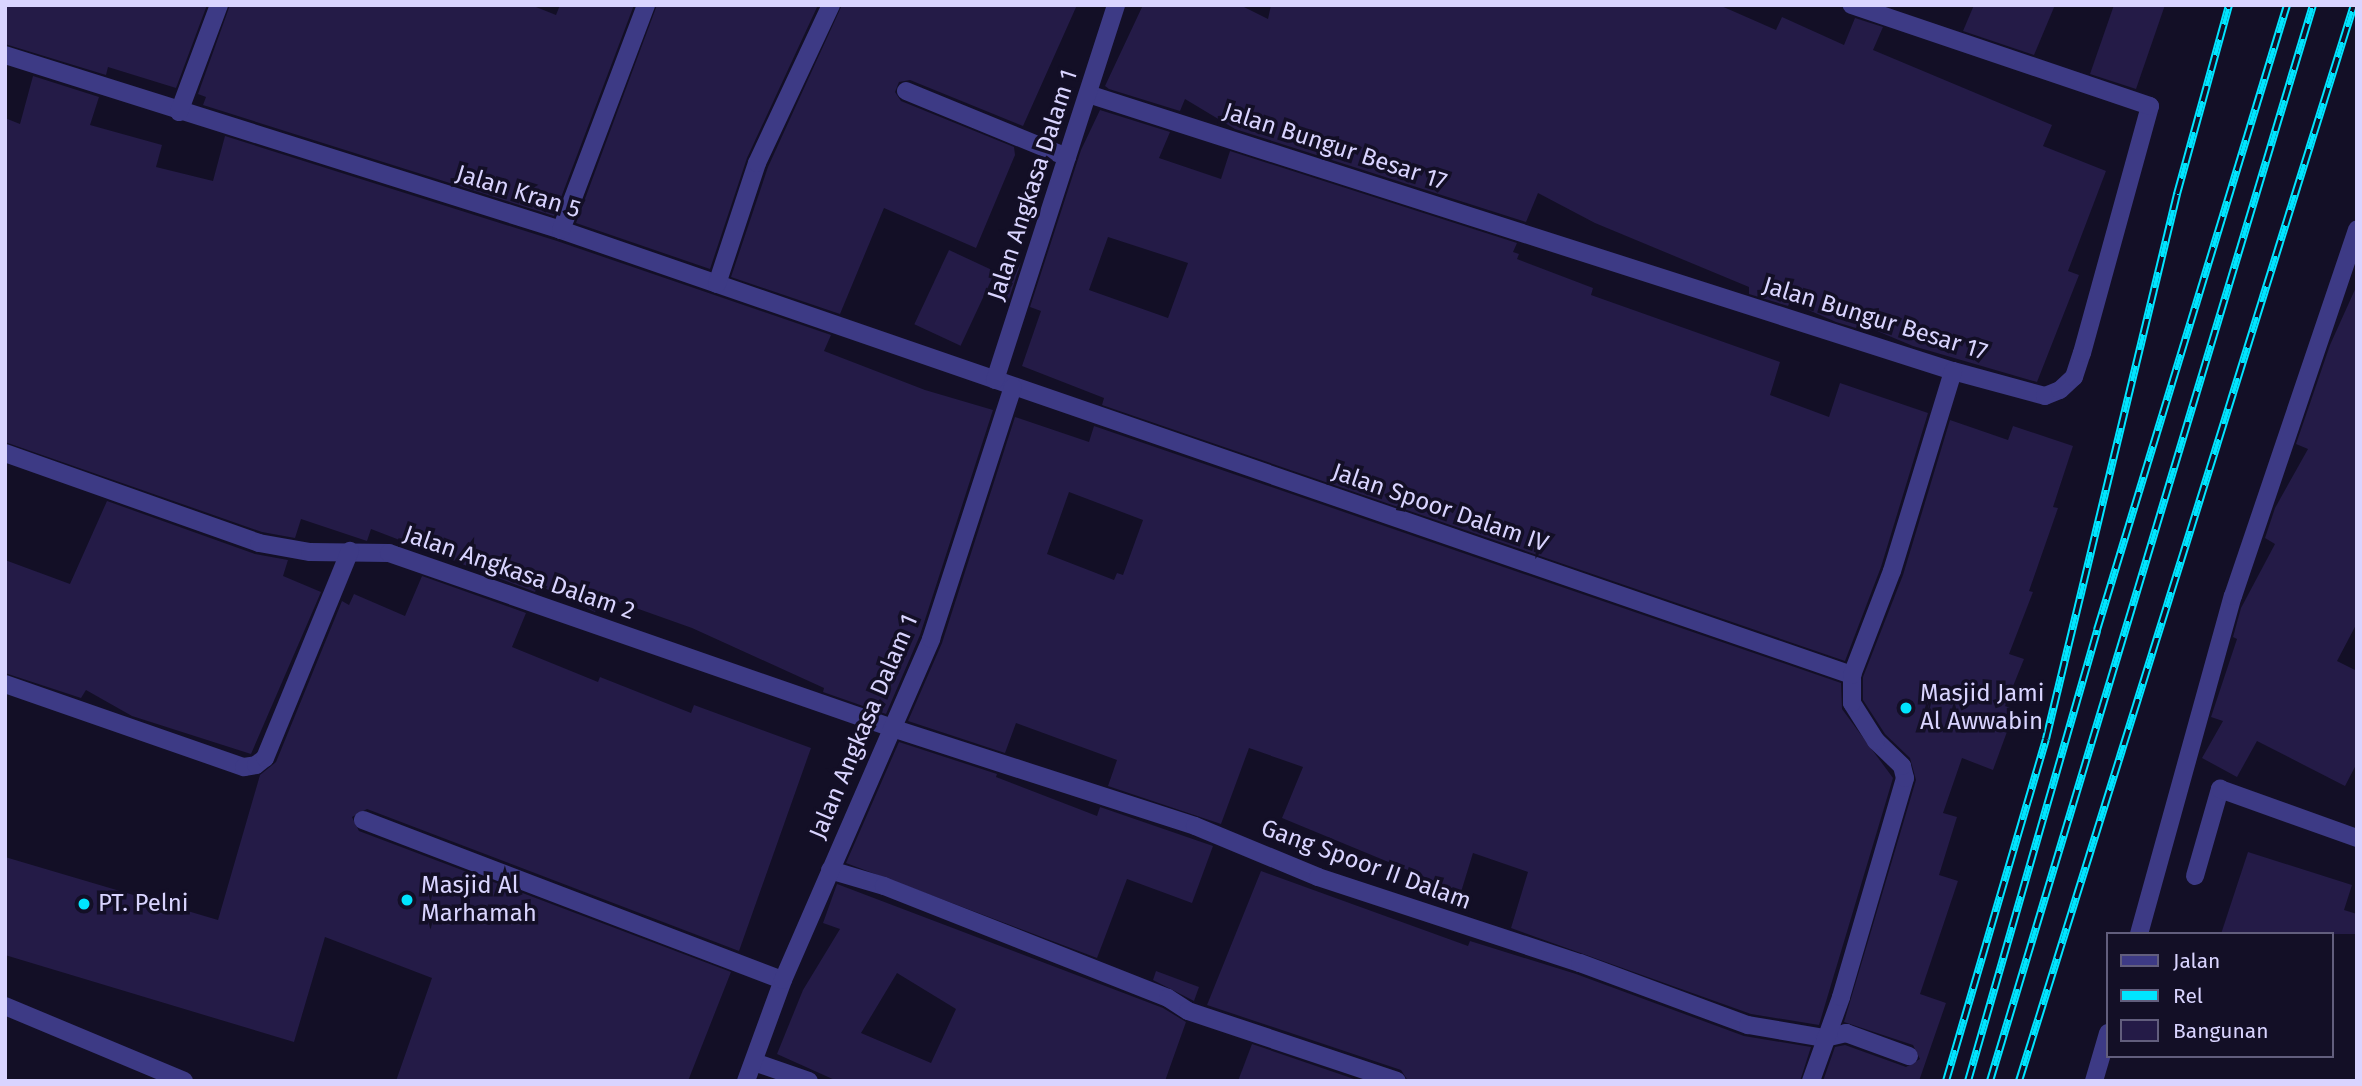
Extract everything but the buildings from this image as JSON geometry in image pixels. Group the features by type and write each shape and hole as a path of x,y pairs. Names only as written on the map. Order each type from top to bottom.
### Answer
{"street":[{"path":"179,112 219,5"},
{"path":"561,230 646,5"},
{"path":"717,284 757,163 831,5"},
{"name":"Jalan Angkasa Dalam 1","path":"995,380 1116,5"},
{"name":"Jalan Bungur Besar 17","path":"1088,94 1954,371 2045,396 2074,377 2150,106 1852,5"},
{"name":"Jalan Kran 5","path":"5,55 179,112 561,230 1013,387"},
{"path":"906,91 1067,157"},
{"path":"2140,932 2233,596 2357,229"},
{"path":"1811,1081 1905,778 1902,766 1876,741 1852,703 1852,674 1892,571 1954,371"},
{"name":"Jalan Angkasa Dalam 1","path":"746,1081 783,980 931,639 1013,387"},
{"name":"Jalan Spoor Dalam IV","path":"1013,387 1852,674"},
{"name":"Jalan Angkasa Dalam 2","path":"5,453 260,543 310,552 389,553 892,728"},
{"path":"5,684 244,767 256,765 265,758 350,551"},
{"name":"Gang Spoor II Dalam","path":"892,728 1195,827 1318,877 1580,963 1748,1025 1825,1038 1846,1033 1909,1056"},
{"path":"2195,876 2220,789 2355,834"},
{"path":"363,820 783,980"},
{"path":"830,870 884,887 1168,998 1188,1011 1397,1081"},
{"path":"5,1006 184,1081"},
{"path":"2094,1081 2106,1040"},
{"path":"754,1062 809,1081"}],"railway":[{"path":"1946,1081 2046,739 2177,194 2229,5"},
{"path":"1968,1081 2097,630 2287,5"},
{"path":"1990,1081 2313,5"},
{"path":"2019,1081 2354,5"}],"place":[{"name":"Masjid Jami Al Awwabin","path":"1906,708"},
{"name":"Masjid Al Marhamah","path":"407,900"},
{"name":"PT. Pelni","path":"84,904"}]}
